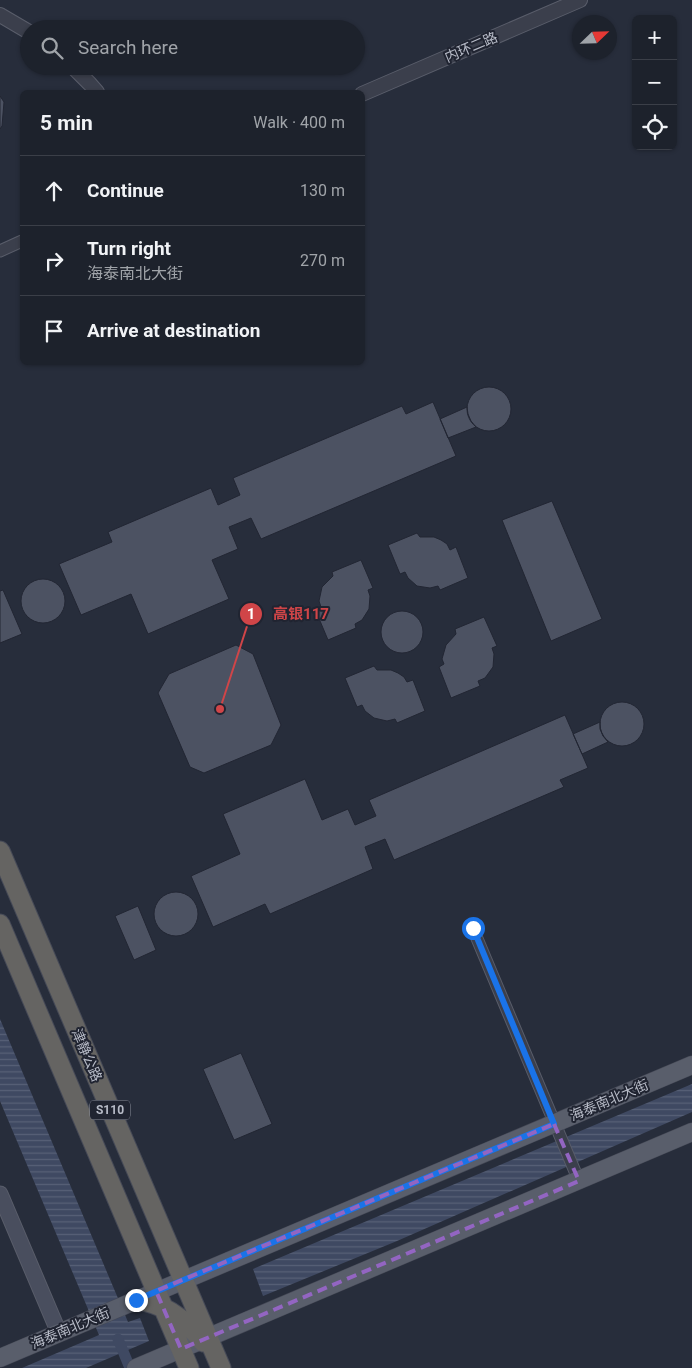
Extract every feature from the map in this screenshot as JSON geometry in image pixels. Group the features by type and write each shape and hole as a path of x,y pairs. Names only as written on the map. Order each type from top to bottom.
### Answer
{"highway":[{"name":"津静公路","path":"0,851 182,1280 205,1339 221,1368"},
{"name":"津静公路","path":"0,924 188,1368"},
{"path":"136,1300 160,1299 205,1339"}],"main road":[{"name":"海泰南北大街","path":"160,1299 182,1280 556,1129 692,1065"},
{"path":"136,1368 577,1176 692,1132"},
{"path":"0,1194 59,1332"},
{"name":"海泰南北大街","path":"0,1358 136,1300"},
{"path":"161,1357 177,1359 188,1368"}],"street":[{"name":"内环二路","path":"365,93 580,0"},
{"path":"0,14 20,26"},
{"path":"81,75 95,90"},
{"path":"0,251 20,242"},
{"path":"473,928 577,1176"}],"highlighted area":[{"path":"554,1124 579,1181 181,1349 156,1291"}],"water":[{"path":"0,1019 128,1322 140,1318 149,1341 86,1368 22,1368 99,1335 0,1101"},
{"path":"692,1084 692,1112 397,1241 263,1296 253,1269"}],"building":[{"path":"0,96 4,102 2,126 0,129"},
{"path":"485,387 493,387 505,393 511,409 505,425 493,431 485,431 473,425 467,413 467,405 473,393"},
{"path":"433,402 456,456 261,539 251,518 229,527 238,549 212,560 229,599 148,634 131,594 81,615 59,564 112,542 108,532 211,488 218,505 240,495 233,478 402,406 406,414"},
{"path":"467,407 471,421 476,427 448,438 440,419"},
{"path":"552,501 602,619 551,641 502,520"},
{"path":"417,533 420,537 434,537 441,540 447,544 450,550 456,547 468,578 440,590 438,586 430,588 417,586 408,578 405,572 400,574 388,545"},
{"path":"361,560 373,588 368,590 370,596 369,609 362,620 355,624 356,628 328,640 315,609 321,607 319,601 322,587 333,576 332,572"},
{"path":"39,579 47,579 59,585 65,601 59,617 47,623 39,623 27,617 21,605 21,597 27,585"},
{"path":"3,590 22,634 0,643 0,591"},
{"path":"402,611 417,617 423,632 417,647 402,653 387,647 381,632 387,617"},
{"path":"484,617 497,646 492,648 494,654 493,667 485,678 478,681 480,686 451,698 439,667 444,664 442,659 446,645 456,634 455,629"},
{"path":"236,645 253,654 281,725 271,745 204,773 190,767 158,693 169,674"},
{"path":"374,666 377,670 391,670 398,673 407,682 413,680 425,711 397,723 395,719 387,721 374,718 365,711 362,705 357,707 345,678"},
{"path":"618,702 626,702 638,708 644,724 638,740 626,746 618,746 606,740 600,728 600,720 606,708"},
{"path":"565,715 588,768 560,780 564,787 394,860 385,839 365,847 373,869 270,914 265,904 213,927 191,876 240,854 223,814 305,779 322,820 348,809 355,825 376,816 369,800"},
{"path":"600,722 600,729 608,742 582,754 573,734"},
{"path":"172,892 180,892 192,898 198,914 192,930 180,936 172,936 160,930 154,918 154,910 160,898"},
{"path":"138,906 156,950 134,960 115,916"},
{"path":"241,1053 272,1124 234,1140 203,1069"}],"waterway":[{"path":"118,1339 130,1368"}],"place":[{"name":"高银117","path":"220,709"}],"route":[{"path":"136,1300 554,1124 473,928"}]}
